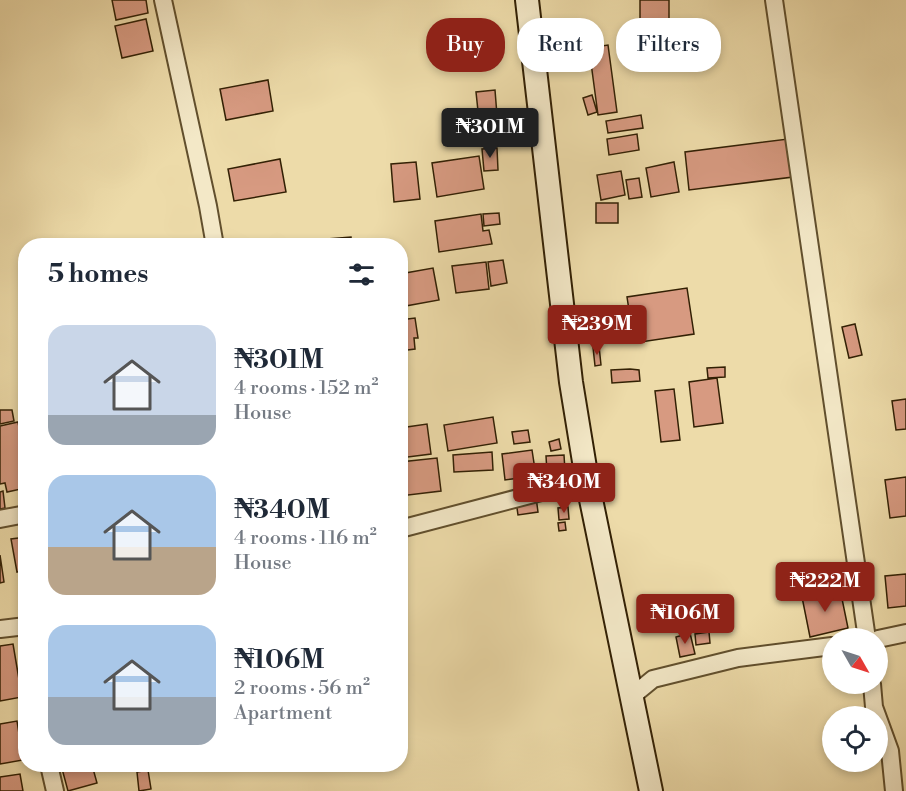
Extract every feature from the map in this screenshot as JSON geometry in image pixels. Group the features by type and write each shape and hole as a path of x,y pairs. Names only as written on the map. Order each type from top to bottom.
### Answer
{"main road":[{"path":"527,0 571,382 587,480 651,791"}],"street":[{"path":"163,0 214,238"},
{"path":"774,0 865,628"},
{"path":"408,527 587,480"},
{"path":"0,519 18,516"},
{"path":"0,628 18,627"},
{"path":"888,637 906,633"},
{"path":"631,697 653,679 738,658 822,647"},
{"path":"873,694 874,707 890,751 894,791"},
{"path":"51,772 55,791"}],"building":[{"path":"112,0 146,0 148,13 116,20"},
{"path":"640,0 669,0 669,18 640,18"},
{"path":"146,19 153,51 122,58 115,26"},
{"path":"608,45 617,112 598,115 592,72 604,72 604,46"},
{"path":"268,80 273,111 226,120 220,89"},
{"path":"495,90 498,128 480,130 476,92"},
{"path":"592,95 597,112 588,115 583,98"},
{"path":"641,115 643,128 608,133 606,121"},
{"path":"637,134 639,150 609,155 607,139"},
{"path":"788,139 793,177 689,190 685,152"},
{"path":"497,148 498,170 484,171 482,149"},
{"path":"479,156 484,189 437,197 432,163"},
{"path":"280,159 286,192 234,201 228,169"},
{"path":"416,162 420,199 394,202 391,164"},
{"path":"674,162 679,192 651,197 646,168"},
{"path":"621,171 625,195 601,200 597,175"},
{"path":"639,178 642,197 629,199 626,180"},
{"path":"596,203 618,203 618,223 596,223"},
{"path":"499,213 500,224 484,226 483,214"},
{"path":"481,214 483,231 489,230 492,244 439,252 435,221"},
{"path":"503,260 507,283 491,286 488,262"},
{"path":"486,262 489,289 456,293 452,266"},
{"path":"433,268 439,300 408,306 408,273"},
{"path":"687,288 694,334 634,343 627,297"},
{"path":"415,318 418,338 414,338 415,349 408,350 408,319"},
{"path":"855,324 862,355 849,358 842,327"},
{"path":"599,346 601,365 595,366 593,347"},
{"path":"725,367 725,377 708,378 707,368"},
{"path":"611,370 639,370 640,381 612,383"},
{"path":"717,378 723,423 694,427 689,382"},
{"path":"674,389 680,440 661,442 655,391"},
{"path":"906,399 906,429 896,430 892,401"},
{"path":"0,410 12,410 14,421 0,424"},
{"path":"493,417 497,443 448,451 444,425"},
{"path":"18,422 18,490 7,492 5,483 0,484 0,426"},
{"path":"427,424 431,454 408,457 408,427"},
{"path":"528,430 530,442 514,444 512,432"},
{"path":"559,439 561,449 551,451 549,442"},
{"path":"532,450 536,476 505,480 502,454"},
{"path":"492,452 493,470 454,472 453,455"},
{"path":"564,455 565,471 547,472 546,456"},
{"path":"437,458 441,491 408,495 408,461"},
{"path":"906,477 906,516 890,518 885,480"},
{"path":"3,491 5,508 0,509 0,492"},
{"path":"536,497 538,512 518,515 516,501"},
{"path":"568,507 569,519 559,520 558,508"},
{"path":"565,522 566,530 559,531 558,523"},
{"path":"18,538 17,572 11,539"},
{"path":"0,555 4,582 0,583"},
{"path":"906,574 906,606 888,608 885,576"},
{"path":"840,589 848,628 822,628 822,634 810,637 802,597"},
{"path":"709,632 710,643 696,645 695,634"},
{"path":"690,633 695,654 680,657 676,637"},
{"path":"13,644 18,673 18,698 0,701 0,646"},
{"path":"17,721 18,761 0,764 0,724"},
{"path":"63,772 94,772 97,783 68,791"},
{"path":"137,772 148,772 151,789 139,791"},
{"path":"20,774 23,791 0,791 0,777"}]}
